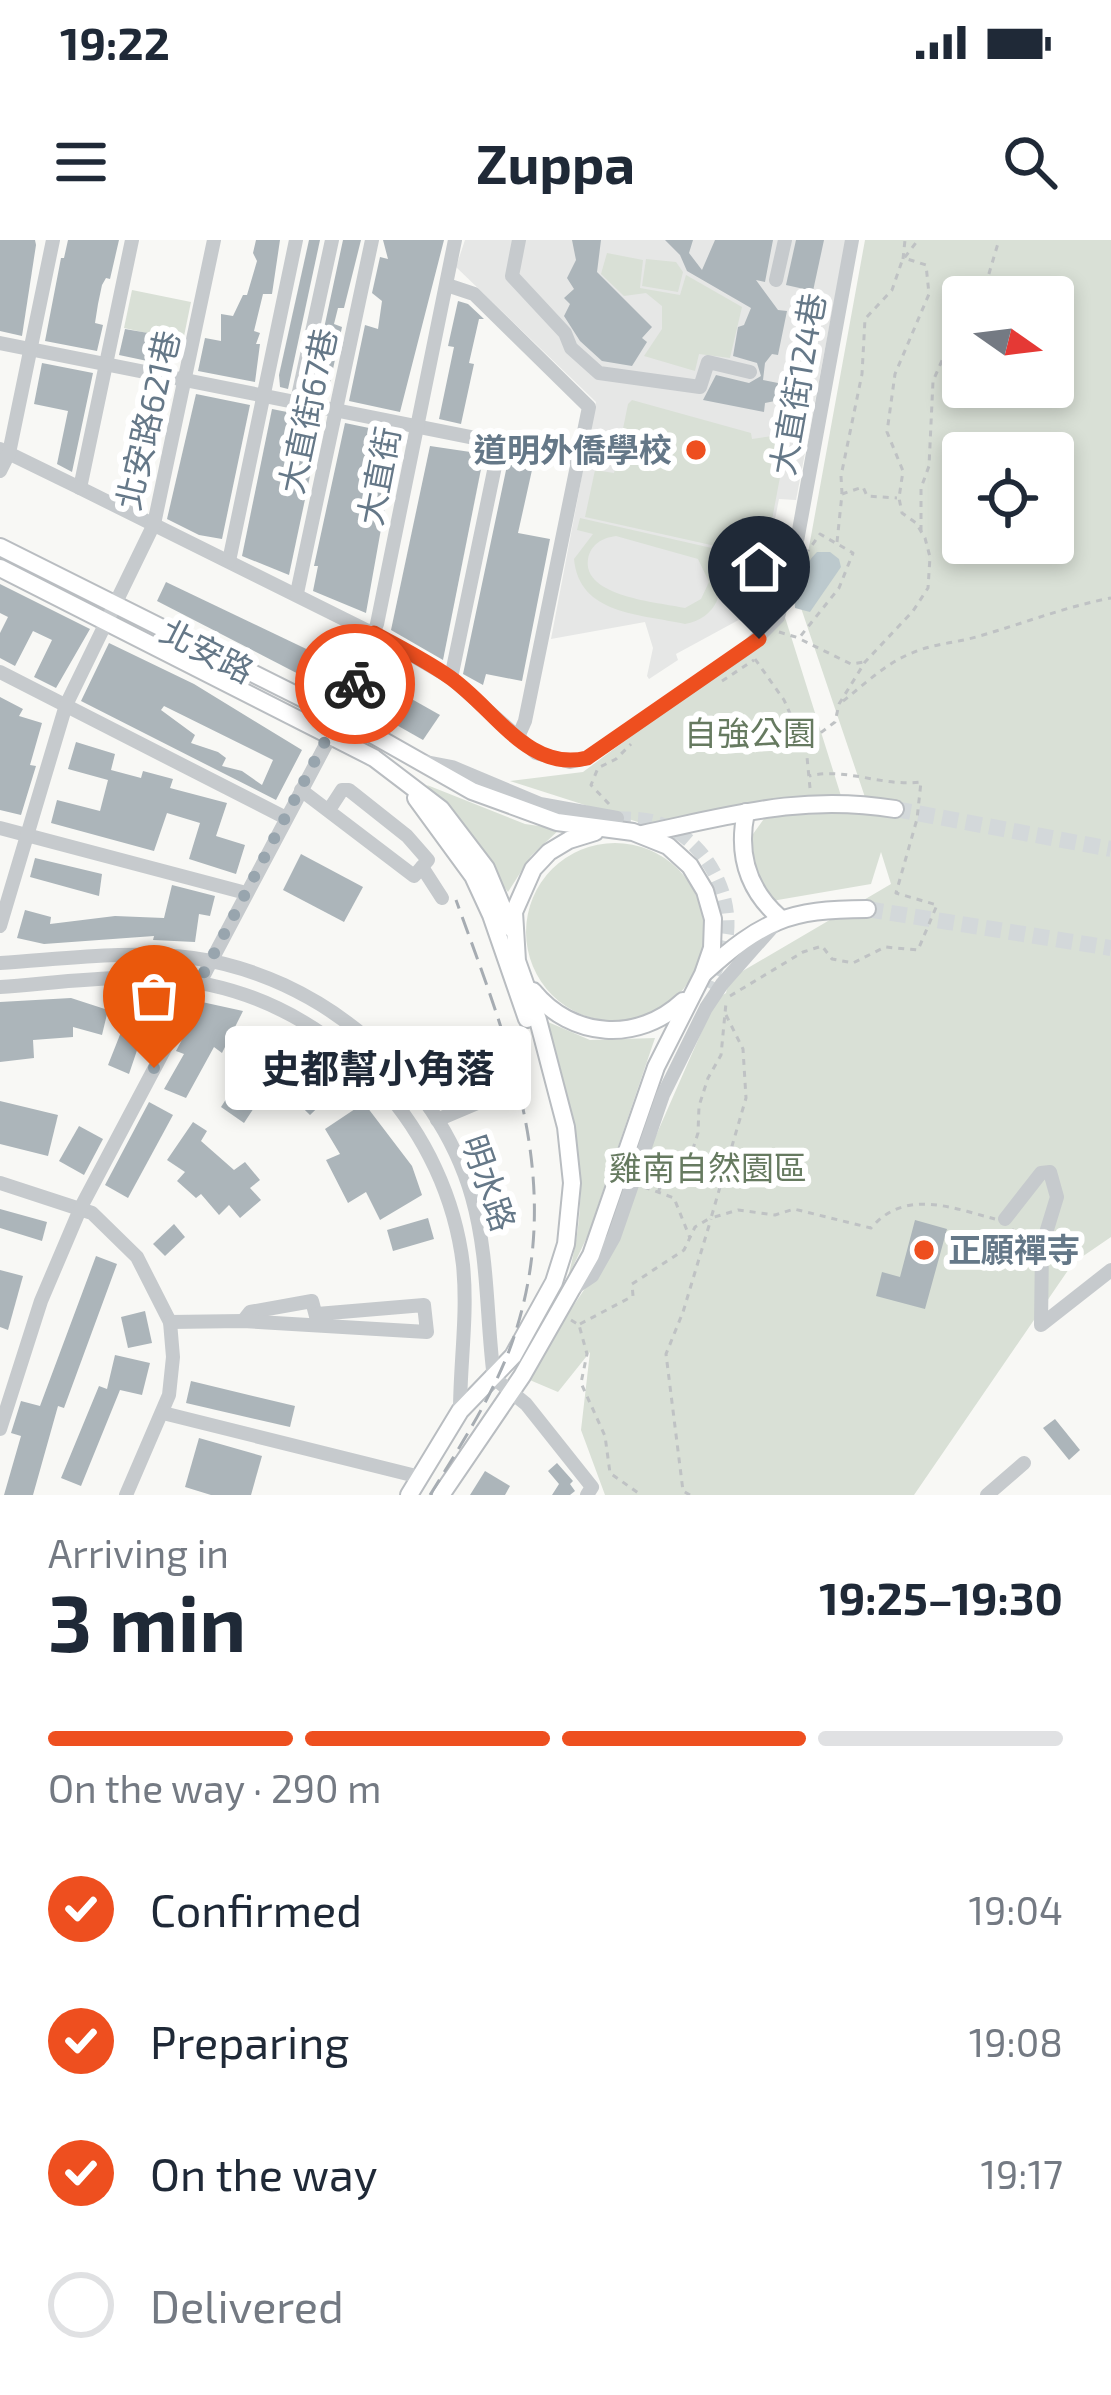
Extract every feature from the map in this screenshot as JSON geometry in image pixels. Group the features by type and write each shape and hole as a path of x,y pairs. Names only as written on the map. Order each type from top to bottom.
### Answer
{"main road":[{"name":"北安路","path":"0,548 111,613 335,726 426,762 472,791 557,822 613,817 668,846 690,866 705,891 712,934 705,981 688,997 651,1024 605,1031 561,1017 528,985"},
{"name":"北安路","path":"0,568 111,613"},
{"name":"北安路","path":"335,726 441,809 486,868 514,934"},
{"path":"405,781 472,876 491,915 530,1029 544,1052"},
{"path":"641,834 813,801 895,809"},
{"path":"746,812 742,847 754,892 780,918"},
{"name":"北安路","path":"409,1495 460,1411 513,1356 554,1282 570,1222 572,1183 566,1127 528,985 517,961 514,912 521,890 549,852 613,817"},
{"path":"705,981 741,940 780,918 823,909 867,909"},
{"name":"北安路","path":"441,1495 561,1315 592,1256 650,1082 688,997"}],"street":[{"path":"0,471 32,350 53,240"},
{"path":"80,488 132,240"},
{"name":"北安路621巷","path":"0,926 66,705 154,524 214,240"},
{"path":"229,561 296,240"},
{"path":"297,401 332,240"},
{"name":"大直街67巷","path":"297,593 372,240"},
{"name":"大直街","path":"0,1429 41,1300 81,1207 335,726 374,633 455,240"},
{"path":"519,240 512,277 565,333 571,348 599,373 700,387 708,362 750,372"},
{"path":"776,280 785,240"},
{"name":"大直街124巷","path":"5,451 374,633 451,678 550,760 587,758 751,653 784,602 852,240"},
{"path":"447,285 474,294 589,407 518,737"},
{"path":"0,343 580,459"},
{"path":"451,678 500,442"},
{"path":"0,672 286,818"},
{"path":"301,790 414,876 422,867 428,855 349,790 342,790 329,810"},
{"path":"0,828 246,893"},
{"path":"422,867 442,898"},
{"path":"577,1286 592,1276 614,1237 663,1095 722,984 780,918"},
{"name":"明水路","path":"0,963 138,954 210,961 301,993 340,1018 396,1066 437,1120 470,1191 481,1232 494,1378"},
{"name":"明水路","path":"0,987 132,978 198,983 251,998 315,1029 372,1076 393,1098 429,1153 454,1218 463,1262 465,1310 460,1411"},
{"path":"663,1095 705,981"},
{"path":"437,1120 496,1095"},
{"path":"1005,1220 1041,1173 1050,1172 1057,1197 1042,1246 1041,1325 1111,1270"},
{"path":"0,1183 92,1213 137,1257 170,1322 173,1357 164,1413 126,1495"},
{"path":"243,1321 250,1312 312,1300 317,1320"},
{"path":"170,1322 317,1320 427,1332 424,1305 317,1320"},
{"path":"494,1378 526,1404 592,1487 587,1495"},
{"path":"164,1413 420,1477"},
{"path":"987,1495 1024,1463"}],"path":[{"path":"837,544 841,476 862,374 865,319 892,290 905,240"},
{"path":"903,260 918,240"},
{"path":"988,276 999,240"},
{"path":"903,260 926,265 929,294 895,374 886,432 903,471 902,513 921,531"},
{"path":"810,788 808,754 814,737 835,722 839,704 865,662 928,588 930,557 921,531 921,488 929,466 933,381 942,361"},
{"path":"842,494 862,487 867,496 899,498"},
{"path":"795,552 806,554 820,534 853,553 839,588 799,638"},
{"path":"839,704 914,652 1111,598"},
{"path":"770,627 851,664 865,662"},
{"path":"751,653 784,700 808,754"},
{"path":"715,685 747,668 751,653"},
{"path":"613,817 591,785 598,768 616,759 635,740"},
{"path":"690,1240 674,1198 658,1193 665,1173 689,1161 698,1133 699,1106 721,1055 726,998 803,952 822,946 832,959 853,963 885,947 918,950 937,905 896,893 917,819 921,782 896,785 827,772 808,776"},
{"path":"690,1495 683,1490 666,1354 723,1188 746,1098 743,1049 725,1013"},
{"path":"579,1325 633,1296 632,1285 684,1250 695,1227 738,1210 775,1214 794,1209 871,1228 896,1209 934,1201 1005,1220 1029,1261"},
{"path":"561,1315 579,1325 587,1354 581,1383 605,1436 610,1473 641,1495"}],"shaded area":[{"name":"道明外僑學校","path":"465,240 846,240 796,500 779,499 757,610 676,654 678,660 649,679 653,648 645,622 551,639 596,402 456,267"},
{"path":"817,552 830,552 841,567 810,612 795,608 796,593 803,571"}],"green space":[{"name":"雞南自然園區","path":"865,240 1111,240 1111,1237 1073,1263 914,1495 605,1495 581,1430 590,1352 558,1392 525,1378 596,1272 729,979 891,884 881,852 871,884 766,902 748,841 766,816 870,812 799,602"},
{"path":"607,253 643,260 640,288 680,295 686,275 742,307 730,358 699,354 695,371 644,356 662,329 662,306 646,293 624,296 601,274"},
{"path":"646,259 676,262 683,272 678,292 642,286"},
{"path":"132,290 191,302 183,341 124,328"},
{"path":"632,400 751,433 752,439 772,436 773,443 786,445 765,557 585,517 595,470 614,473"},
{"path":"580,518 738,554 736,569 717,565 716,603 696,621 685,624 632,614 600,602 587,591 574,559 593,534 577,530","holes":["616,536 698,559 709,582 701,599 685,608 609,590 589,572 588,559 598,543"]},
{"name":"自強公園","path":"784,614 842,799 758,801 644,824 510,781 583,772 762,639"},
{"path":"427,785 525,824 560,829 531,856 508,892"},
{"path":"615,843 649,849 678,869 698,898 704,932 698,966 678,995 649,1015 615,1021 581,1015 552,995 532,966 526,932 532,898 552,869 581,849"},
{"path":"548,1022 590,1040 655,1038 588,1235 568,1277 580,1209 578,1148"}],"building":[{"path":"0,240 35,240 22,336 0,331"},
{"path":"68,240 119,240 110,279 102,285 98,304 95,323 103,325 97,351 45,341"},
{"path":"256,240 280,240 272,294 263,294 254,331 260,333 255,382 198,371 205,338 221,341 221,314 233,316 247,295 257,261 253,253"},
{"path":"309,240 320,240 288,389 280,387 279,375"},
{"path":"343,240 361,240 344,308 338,308 334,324 342,327 327,397 311,389"},
{"path":"383,240 444,240 400,412 349,401 365,325 378,329 382,301 372,293 380,257 388,259"},
{"path":"572,240 601,240 597,272 652,327 642,338 647,342 632,366 602,361 580,341 564,316 570,304 564,298 574,289 567,278 576,260"},
{"path":"665,240 693,240 689,253 702,270 715,240 773,240 765,282 756,280 778,310 787,311 778,355 772,354 765,363 763,380 778,383 775,401 765,403 764,412 703,400 716,375 749,383 761,376 757,363 733,356 738,327 744,325 751,308 687,271"},
{"path":"796,240 824,240 813,291 786,285"},
{"path":"458,301 484,319 479,319 469,363 474,364 461,424 439,419"},
{"path":"125,329 177,338 171,366 119,355"},
{"path":"42,363 93,373 72,472 57,464 68,411 34,404"},
{"path":"196,394 250,405 222,539 199,535 167,519"},
{"path":"272,409 322,419 289,575 242,556"},
{"path":"345,423 398,434 366,613 313,591 318,566 314,566"},
{"path":"430,446 484,454 443,660 391,630"},
{"path":"509,456 534,461 518,533 550,539 522,681 486,674 483,685 463,674"},
{"path":"166,582 321,656 310,680 157,601"},
{"path":"0,584 90,629 56,688 34,677 52,640 33,631 15,666 0,658 0,633 8,617 0,613"},
{"path":"109,643 194,684 302,750 276,800 81,701","holes":["164,706 273,760 262,785 242,771 222,766 226,758 218,752 191,743 195,735 161,710"]},
{"path":"385,684 440,715 423,740 370,710"},
{"path":"0,697 23,709 19,716 42,723 30,765 36,766 21,815 0,810"},
{"path":"76,742 115,754 111,770 141,778 143,771 173,779 170,788 227,803 216,836 245,845 236,874 189,859 200,823 167,813 154,851 51,823 57,800 100,811 108,780 68,769"},
{"path":"301,854 363,887 344,922 283,890"},
{"path":"35,858 102,874 99,896 30,877"},
{"path":"172,885 215,896 210,916 199,914 195,942 153,940 154,936 44,944 17,938 25,910 51,917 50,924 115,916 164,918"},
{"path":"71,998 108,1010 102,1035 73,1027 73,1037 33,1040 34,1058 0,1062 0,1002"},
{"path":"113,1000 151,1009 129,1074 108,1065 125,1022 109,1017"},
{"path":"202,1002 243,1011 222,1053 214,1047 186,1098 164,1089 184,1054 176,1051"},
{"path":"255,1031 303,1063 334,1092 310,1115 273,1079 244,1123 221,1107 249,1063 239,1056"},
{"path":"0,1101 58,1115 48,1156 0,1144"},
{"path":"149,1102 173,1115 128,1198 105,1185"},
{"path":"364,1103 412,1166 422,1195 380,1220 366,1192 348,1203 326,1160 340,1154 325,1129"},
{"path":"193,1122 207,1131 201,1141 234,1170 245,1162 260,1180 250,1188 261,1200 240,1218 229,1205 219,1215 201,1194 196,1198 177,1181 185,1172 167,1160"},
{"path":"79,1126 103,1139 84,1175 59,1161"},
{"path":"0,1209 47,1222 42,1241 0,1228"},
{"path":"428,1218 434,1239 393,1251 387,1230"},
{"name":"正願禪寺","path":"915,1220 947,1229 925,1309 876,1296 882,1272 900,1277"},
{"path":"174,1224 185,1237 165,1256 153,1244"},
{"path":"96,1256 117,1264 64,1408 58,1406 33,1495 4,1495 21,1436 11,1433 21,1401 40,1406"},
{"path":"0,1270 23,1276 8,1330 0,1327"},
{"path":"145,1311 152,1343 128,1348 121,1317"},
{"path":"115,1355 150,1363 142,1395 120,1390 81,1486 61,1478 99,1386 107,1389"},
{"path":"191,1381 295,1406 290,1427 186,1403"},
{"path":"1055,1419 1080,1450 1069,1460 1043,1428"},
{"path":"199,1438 262,1456 251,1495 211,1495 185,1487"},
{"path":"557,1463 573,1481 575,1491 570,1495 552,1495 559,1484 548,1471"},
{"path":"485,1471 510,1486 505,1495 470,1495"}],"tunnel":[{"path":"895,809 1111,849"},
{"path":"617,818 672,829 699,851 719,882 727,934 707,987"},
{"path":"867,909 1111,948"}],"railway":[{"path":"430,1495 483,1407 509,1351 526,1291 534,1234 526,1122 496,1012 456,900"}],"way so far":[{"path":"154,1068 355,684"}],"place":[{"name":"道明外僑學校","path":"696,450"},
{"name":"史都幫小角落","path":"154,1068"},
{"name":"正願禪寺","path":"924,1250"}],"route":[{"path":"355,684 374,633 451,678 536,753 570,762 587,758 759,639"}]}
